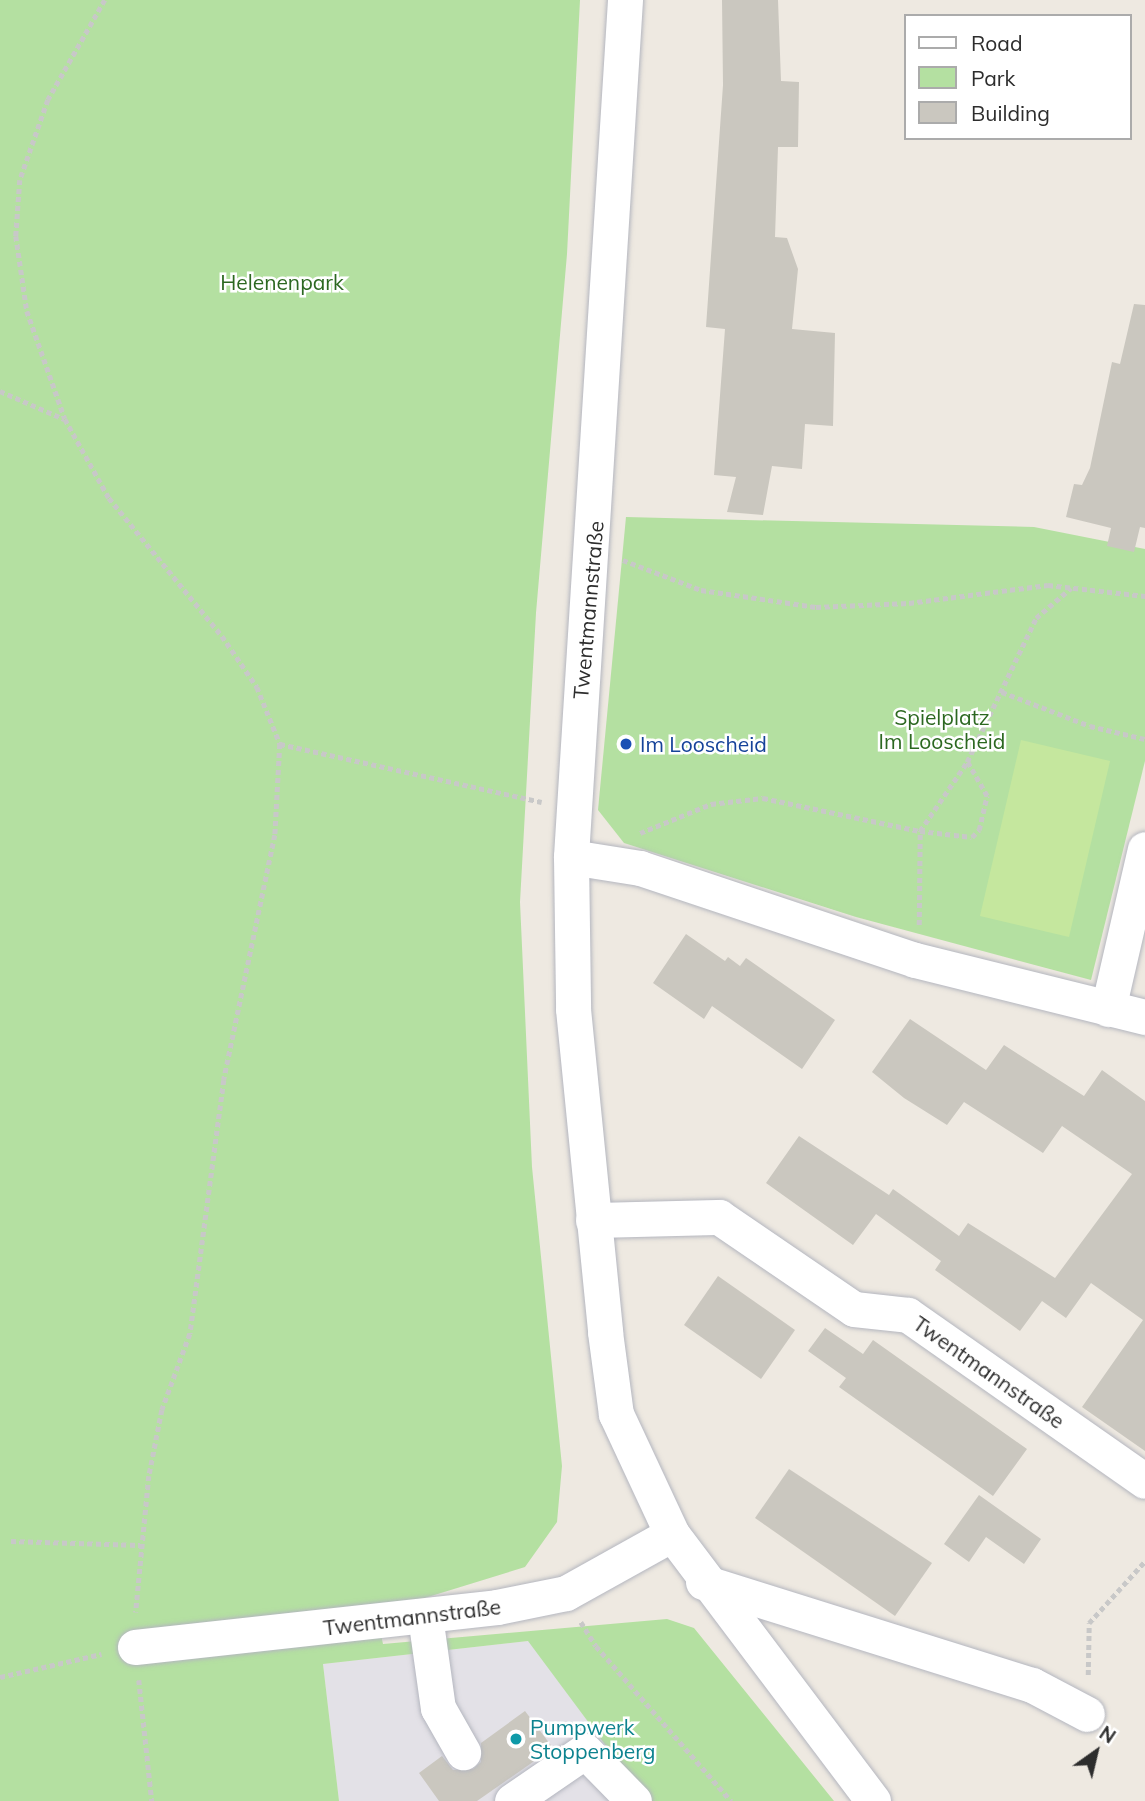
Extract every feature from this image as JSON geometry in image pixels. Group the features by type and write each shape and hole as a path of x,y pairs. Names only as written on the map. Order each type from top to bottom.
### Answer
{"street":[{"name":"Twentmannstraße","path":"625,0 594,550 573,807 584,858 573,1009 593,1220 617,1414 671,1534 703,1582 873,1801"},
{"path":"1108,1009 1145,849"},
{"path":"584,858 640,868 915,960 1145,1017"},
{"name":"Twentmannstraße","path":"593,1220 719,1217 853,1309 908,1315 1145,1480"},
{"name":"Twentmannstraße","path":"136,1637 425,1616 566,1593 671,1534"},
{"path":"703,1582 1032,1685 1087,1714"},
{"path":"425,1616 438,1709 464,1752"},
{"path":"512,1801 586,1751 634,1801"}],"path":[{"path":"105,0 48,100 16,208 27,311 65,419 125,522 222,636 257,687 280,744 275,835 225,1080 190,1334 162,1410 140,1545 136,1637 152,1801"},
{"path":"0,391 65,419"},
{"path":"594,550 702,590 816,607 909,603 999,588 1071,588 1145,596"},
{"path":"915,960 920,831 967,762 1037,618 1071,588"},
{"path":"1002,692 1090,726 1145,739"},
{"path":"280,744 573,807"},
{"path":"584,858 667,818 739,799 792,802 920,831 961,837 979,830 987,796 967,762"},
{"path":"10,1541 140,1545"},
{"path":"1087,1714 1089,1623 1145,1561"},
{"path":"566,1593 596,1646 731,1801"},
{"path":"0,1677 136,1637"}],"shaded area":[{"path":"529,1641 647,1801 339,1801 323,1664"}],"green space":[{"name":"Helenenpark","path":"0,0 580,0 567,254 536,613 520,902 532,1167 562,1466 557,1522 525,1567 376,1613 383,1644 667,1619 694,1628 834,1801 647,1801 528,1641 323,1664 339,1801 0,1801"},
{"name":"Spielplatz Im Looscheid","path":"626,517 1034,527 1145,549 1145,761 1091,980 856,917 624,843 598,810"},
{"path":"1021,740 1110,761 1069,937 980,916"}],"building":[{"path":"722,0 778,0 781,81 799,82 798,147 778,147 775,237 787,238 798,269 792,329 835,333 833,426 805,424 802,469 772,466 763,515 727,512 736,477 714,475 725,329 706,327 723,85"},
{"path":"1134,304 1145,305 1145,528 1140,527 1134,552 1107,546 1111,528 1066,517 1074,484 1082,485 1090,468 1112,362 1120,364"},
{"path":"686,934 725,961 728,957 740,966 746,958 835,1020 802,1069 712,1006 704,1019 653,983"},
{"path":"910,1019 986,1070 1004,1045 1084,1096 1102,1070 1145,1101 1145,1451 1082,1407 1143,1320 1091,1283 1066,1318 1042,1301 1020,1331 935,1270 941,1261 876,1214 853,1245 766,1183 799,1136 889,1195 893,1189 959,1236 968,1223 1055,1278 1132,1174 1062,1126 1043,1153 964,1102 947,1125 904,1098 872,1072"},
{"path":"718,1276 795,1330 761,1379 684,1325"},
{"path":"825,1328 863,1354 873,1340 1027,1449 993,1496 839,1387 846,1378 808,1351"},
{"path":"789,1469 932,1563 895,1616 755,1518"},
{"path":"979,1495 1041,1539 1024,1564 986,1537 969,1562 944,1544"},
{"path":"525,1711 553,1748 477,1801 439,1801 419,1773 442,1756 453,1770 473,1769 481,1762 481,1743"}],"place":[{"name":"Im Looscheid","path":"626,744"},
{"name":"Pumpwerk Stoppenberg","path":"516,1739"}]}
